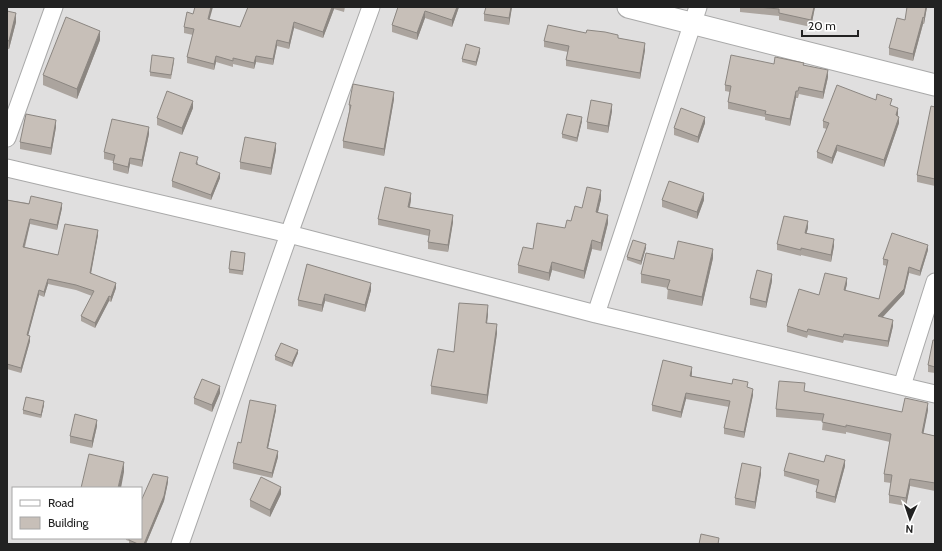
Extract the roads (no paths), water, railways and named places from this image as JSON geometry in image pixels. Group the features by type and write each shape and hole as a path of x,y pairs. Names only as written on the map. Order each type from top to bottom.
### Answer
{"street":[{"path":"7,138 54,7"},
{"path":"180,544 371,7"},
{"path":"628,7 696,15 935,85"},
{"path":"596,314 696,15"},
{"path":"7,168 289,234 596,314 935,394"},
{"path":"902,386 935,282"}]}
